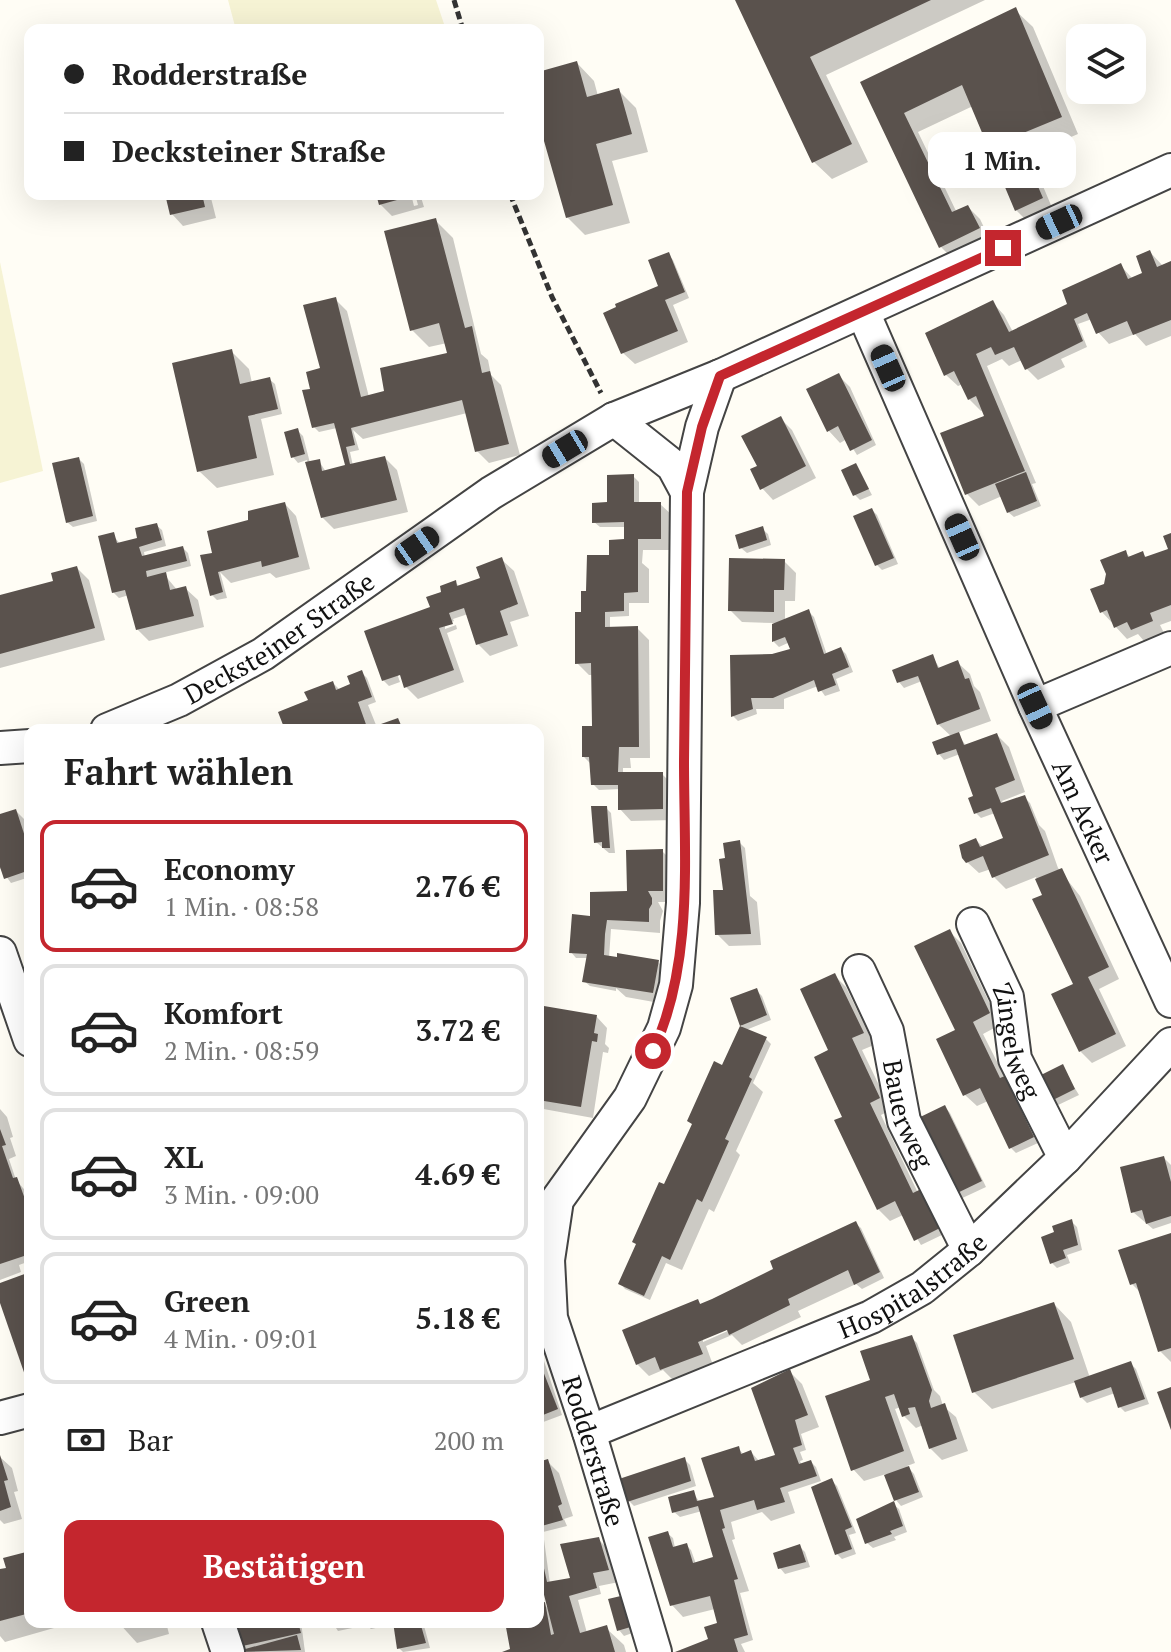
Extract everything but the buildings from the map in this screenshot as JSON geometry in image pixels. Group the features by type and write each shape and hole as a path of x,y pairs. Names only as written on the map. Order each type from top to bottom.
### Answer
{"street":[{"name":"Decksteiner Straße","path":"121,724 179,700 263,654 491,493 614,419 720,376 1171,170"},
{"name":"Am Acker","path":"863,312 1035,706 1171,1001"},
{"name":"Rodderstraße","path":"655,1652 551,1318 547,1193 630,1098 664,1028 676,985 683,903 687,492 702,427 720,376"},
{"path":"614,419 673,466 687,492"},
{"path":"1035,706 1171,648"},
{"path":"0,748 24,746"},
{"name":"Zingelweg","path":"973,924 1007,997 1015,1059 1065,1158"},
{"path":"0,953 24,1023"},
{"name":"Bauerweg","path":"859,971 887,1031 904,1121 969,1250"},
{"name":"Hospitalstraße","path":"589,1432 871,1317 922,1288 969,1250 1065,1158 1171,1044"},
{"path":"0,1418 24,1412"},
{"path":"220,1628 228,1652"}],"path":[{"path":"454,0 461,24"},
{"path":"512,200 552,297 614,419"}],"shaded area":[{"path":"228,0 436,0 444,24 234,24"},
{"path":"0,262 43,471 0,483"}],"route":[{"path":"653,1051 664,1028 676,985 683,903 687,492 702,427 720,376 1003,248"}]}
